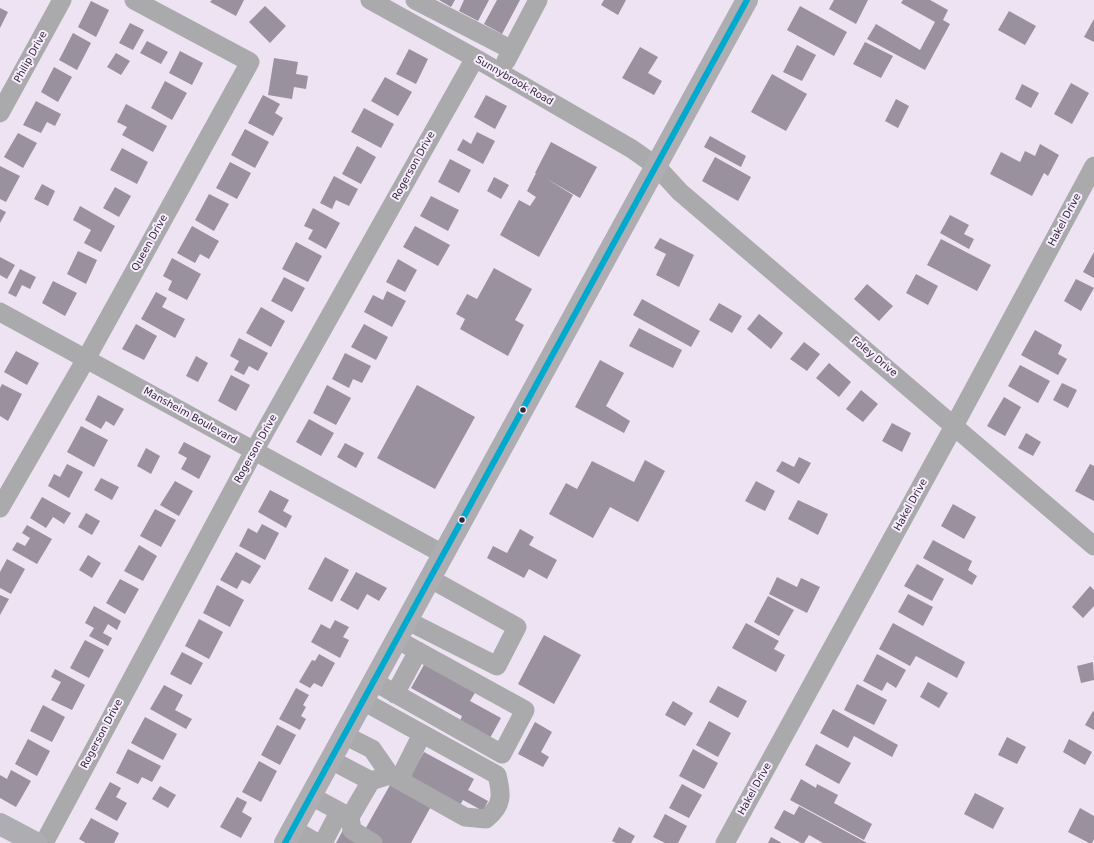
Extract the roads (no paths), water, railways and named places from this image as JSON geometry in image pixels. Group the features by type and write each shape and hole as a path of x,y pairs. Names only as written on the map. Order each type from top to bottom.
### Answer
{"main road":[{"path":"289,836 747,0"},
{"path":"0,824 36,843"}],"street":[{"name":"Philip Drive","path":"0,113 62,0"},
{"name":"Queen Drive","path":"0,508 86,359 250,62 134,0"},
{"name":"Sunnybrook Road","path":"370,0 475,58 632,149 656,166"},
{"path":"415,0 512,50"},
{"path":"500,73 538,0"},
{"name":"Rogerson Drive","path":"44,843 254,451 475,58"},
{"name":"Foley Drive","path":"656,166 680,192 1094,546"},
{"name":"Hakel Drive","path":"725,843 954,426 1094,166"},
{"name":"Mansheim Boulevard","path":"0,312 443,554"},
{"path":"406,620 497,666 517,627 429,578"},
{"path":"373,681 502,754 525,710 396,639"},
{"path":"395,694 418,651"},
{"path":"344,734 372,749 394,778 465,818 486,819 494,813 500,803 501,790 497,775 363,701"},
{"path":"394,778 422,734"},
{"path":"331,760 371,781 394,778"},
{"path":"323,843 371,781"},
{"path":"311,796 345,815 352,830 373,843"},
{"path":"289,836 317,843"}]}
